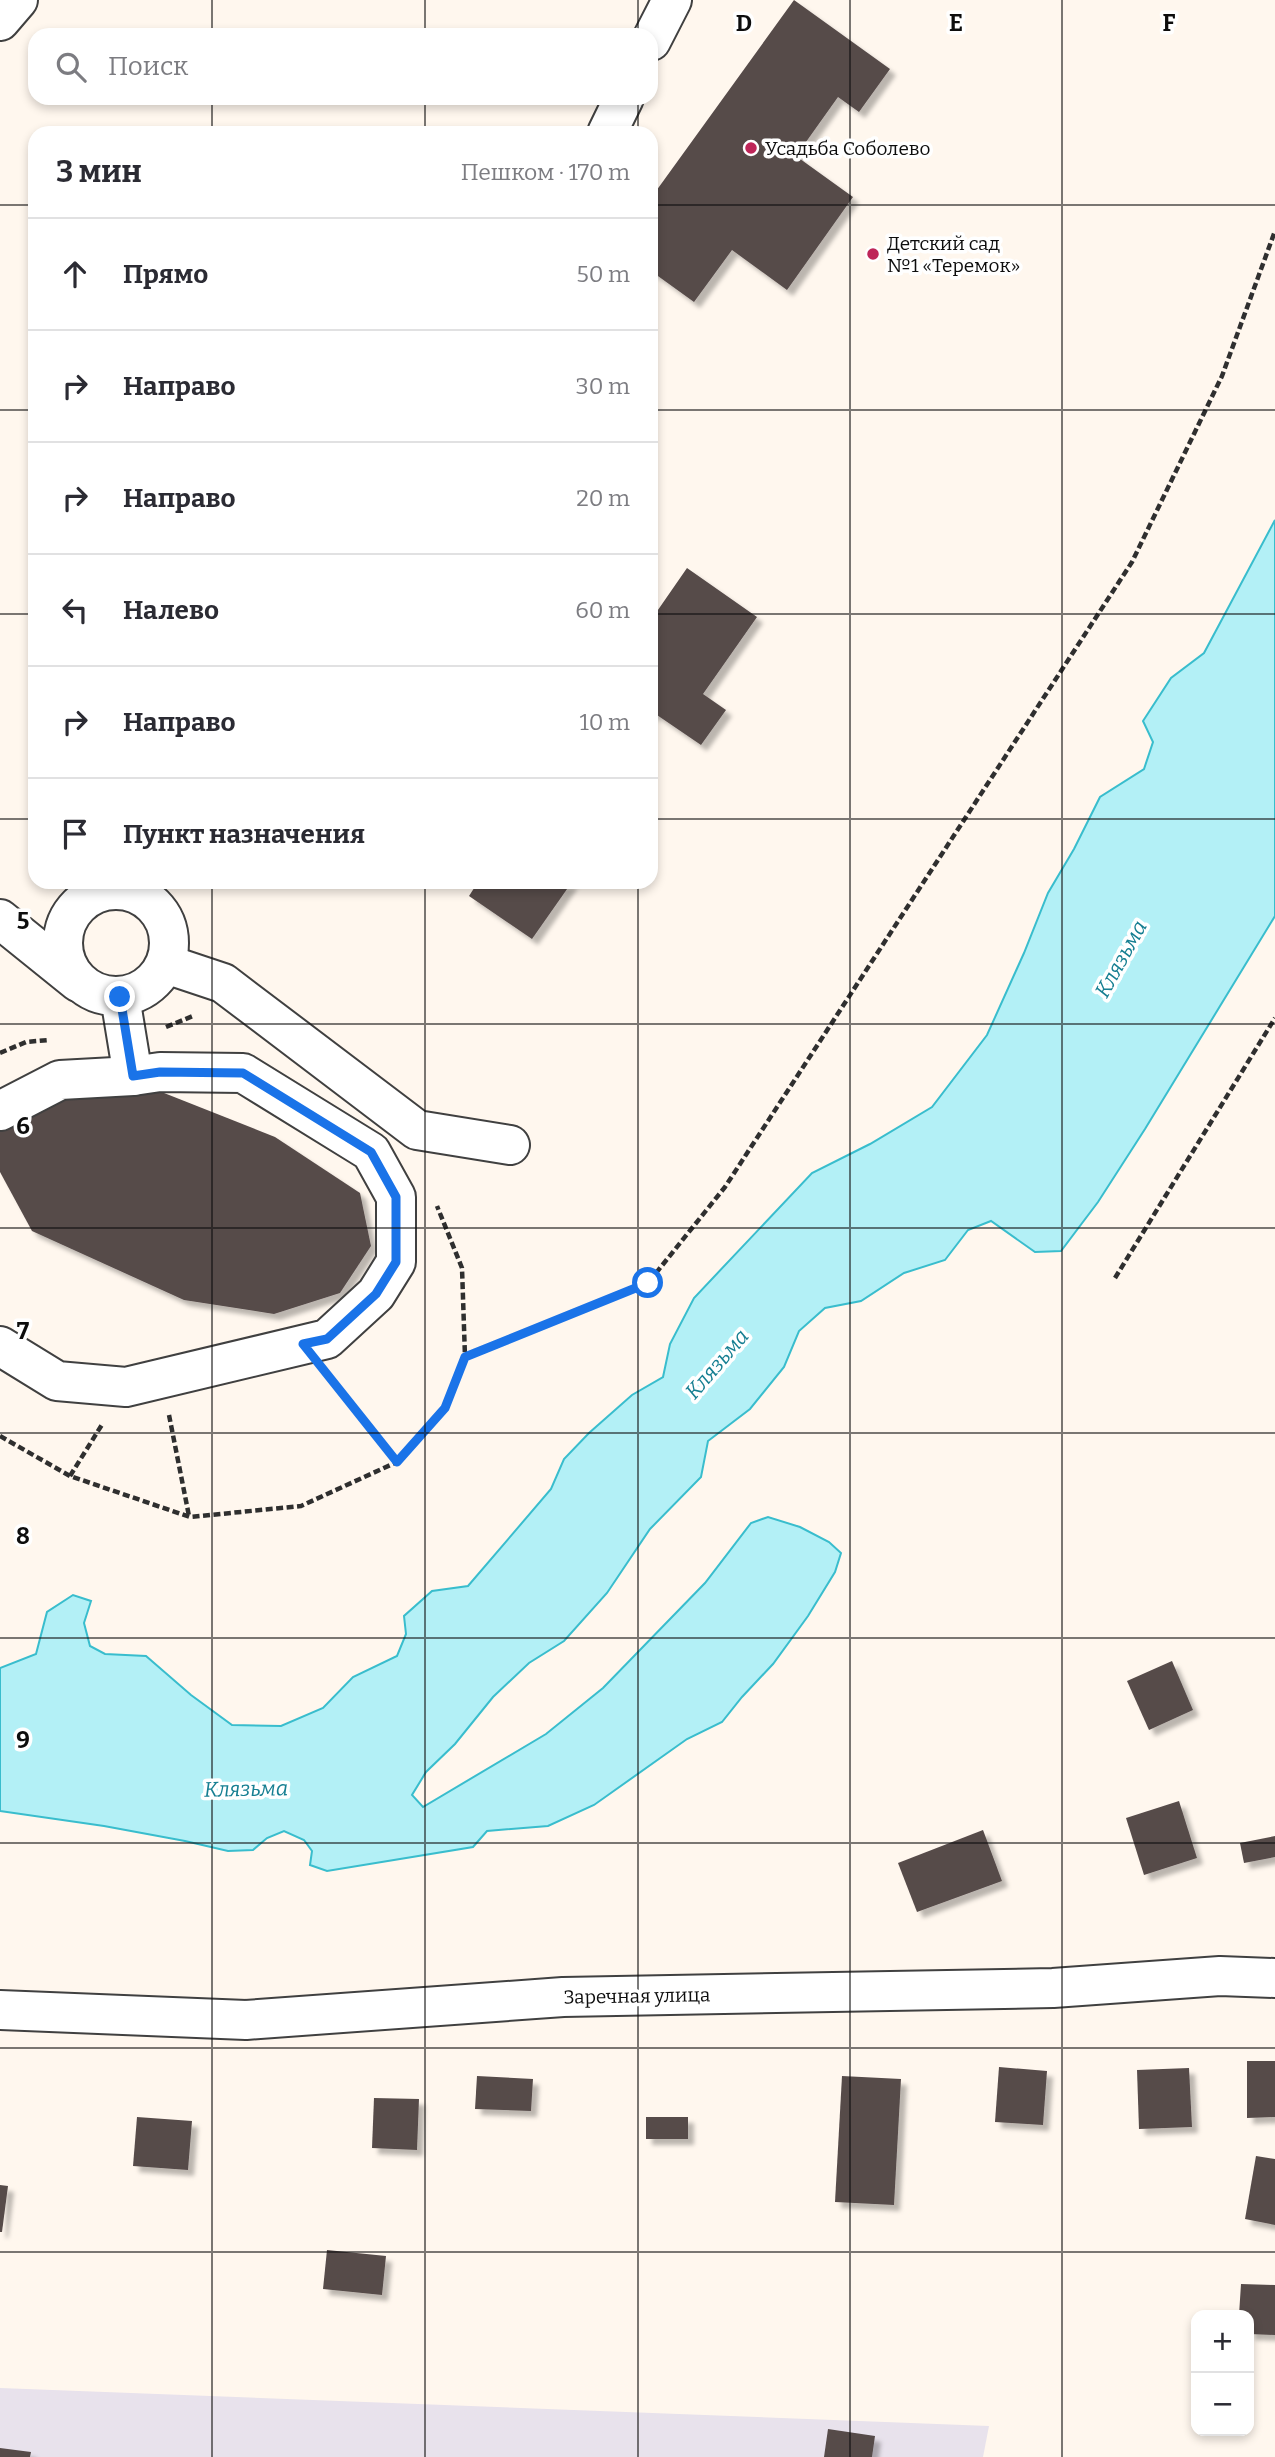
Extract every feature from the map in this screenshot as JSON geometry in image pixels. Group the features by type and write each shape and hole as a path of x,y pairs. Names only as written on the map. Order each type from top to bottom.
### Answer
{"street":[{"path":"0,21 18,0"},
{"path":"658,28 672,0"},
{"path":"610,126 621,105"},
{"path":"0,919 80,983 92,992 120,997 147,987 158,977 166,964 170,947 168,929 160,913 148,900 132,892 114,890 96,894 80,903 69,917 63,934 63,952 69,969 80,983"},
{"path":"166,964 223,983 418,1130 510,1145"},
{"path":"120,997 133,1076"},
{"path":"0,1111 60,1080 160,1072 243,1073 371,1152 396,1197 396,1262 376,1294 327,1339 143,1382 57,1381 0,1346"},
{"name":"Заречная улица","path":"0,2010 246,2020 563,1997 1053,1988 1220,1976 1275,1978"}],"path":[{"path":"0,1436 70,1476 190,1517 301,1506 397,1462 445,1408 465,1357 648,1283 725,1187 1132,562 1222,376 1275,231"},
{"path":"1115,1278 1275,1018"},
{"path":"303,1344 397,1462"},
{"path":"143,1382 190,1517"},
{"path":"70,1476 143,1382"}],"shaded area":[{"path":"0,2388 989,2426 983,2457 0,2457"}],"water":[{"name":"Клязьма","path":"1275,520 1275,916 1098,1202 1061,1251 1035,1252 991,1221 968,1230 945,1260 904,1273 861,1301 825,1308 799,1331 784,1367 750,1409 708,1441 701,1477 650,1529 607,1593 564,1641 529,1663 493,1697 455,1744 426,1772 412,1795 423,1807 546,1734 603,1688 705,1583 751,1523 768,1517 800,1527 829,1542 841,1553 835,1572 808,1616 773,1664 722,1722 687,1739 594,1805 548,1826 487,1831 473,1847 327,1871 310,1865 312,1851 304,1840 284,1831 267,1838 253,1850 228,1851 104,1826 0,1811 0,1668 36,1654 47,1612 73,1595 91,1601 84,1623 90,1646 105,1654 146,1656 191,1695 232,1725 281,1726 323,1708 353,1677 397,1656 406,1634 404,1616 432,1591 468,1586 551,1489 564,1459 632,1395 663,1377 670,1344 694,1298 812,1173 870,1144 932,1107 987,1035 1048,893 1100,797 1144,769 1153,742 1143,721 1171,678 1204,653"}],"building":[{"path":"794,0 890,69 859,112 838,97 796,156 853,197 787,290 732,250 694,302 658,276 658,188"},
{"path":"687,568 757,617 703,694 726,710 701,745 658,716 658,610"},
{"path":"474,889 567,889 532,939 469,896"},
{"path":"159,1091 275,1137 360,1193 371,1246 340,1293 274,1314 184,1300 32,1231 0,1172 0,1120 49,1096"},
{"path":"1172,1661 1193,1710 1149,1730 1127,1681"},
{"path":"1179,1801 1197,1858 1144,1875 1126,1818"},
{"path":"983,1830 1002,1881 917,1912 898,1863"},
{"path":"1275,1836 1275,1857 1244,1863 1240,1843"},
{"path":"1247,2061 1275,2061 1275,2117 1247,2118"},
{"path":"999,2067 1047,2071 1043,2125 995,2122"},
{"path":"1189,2068 1192,2127 1139,2129 1137,2070"},
{"path":"477,2076 533,2079 531,2111 475,2109"},
{"path":"842,2076 901,2079 894,2205 835,2202"},
{"path":"374,2098 419,2099 417,2150 372,2148"},
{"path":"137,2117 192,2121 188,2170 133,2166"},
{"path":"646,2117 688,2117 688,2139 646,2139"},
{"path":"1256,2156 1275,2159 1275,2225 1245,2219"},
{"path":"0,2185 8,2186 2,2232 0,2232"},
{"path":"327,2250 386,2256 382,2295 323,2289"},
{"path":"1241,2284 1275,2285 1275,2335 1254,2334 1254,2310 1239,2310"},
{"path":"828,2429 875,2436 872,2457 824,2457"},
{"path":"0,2448 31,2452 30,2457 0,2457"}],"place":[{"name":"Усадьба Соболево","path":"751,148"},
{"name":"Детский сад №1 «Теремок»","path":"873,254"}],"route":[{"path":"120,997 133,1076 160,1072 243,1073 371,1152 396,1197 396,1262 376,1294 327,1339 303,1344 397,1462 445,1408 465,1357 648,1283"}]}
